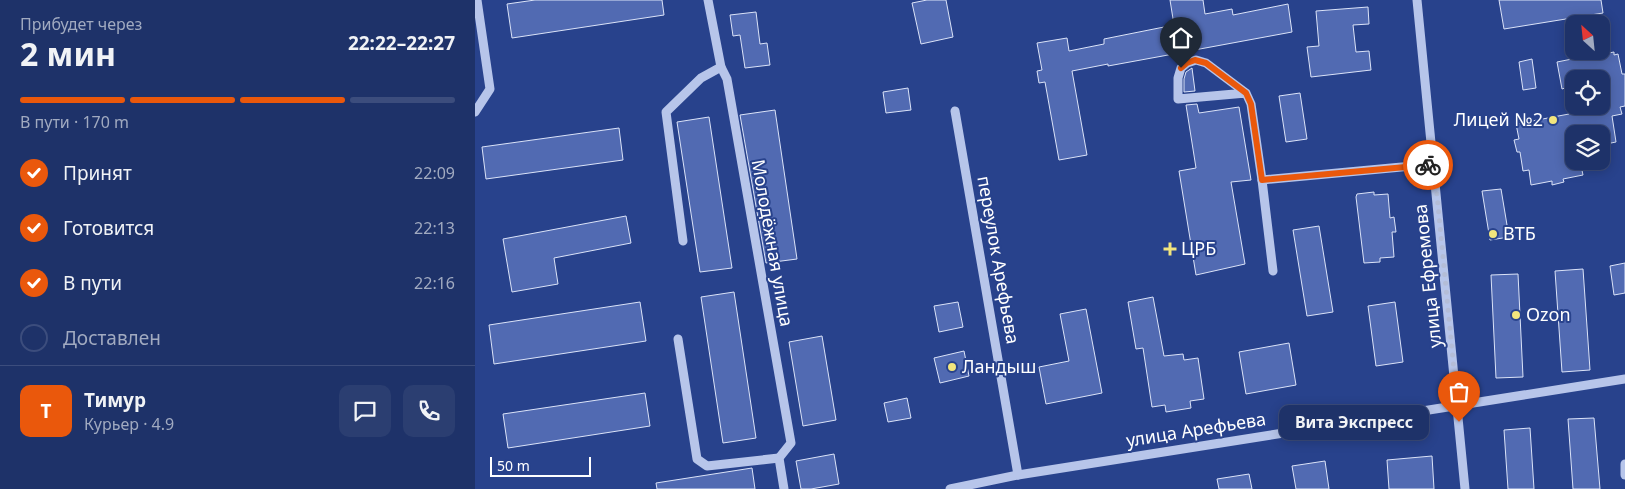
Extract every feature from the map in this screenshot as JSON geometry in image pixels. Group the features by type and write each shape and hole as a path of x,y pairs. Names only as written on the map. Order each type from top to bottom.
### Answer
{"street":[{"path":"475,112 490,89 477,0"},
{"name":"Молодёжная улица","path":"708,0 721,67 727,80 791,443 779,458"},
{"name":"улица Ефремова","path":"1417,0 1465,489"},
{"path":"1246,93 1178,99 1178,78 1181,68 1195,60 1206,63 1246,93 1251,104 1273,271"},
{"path":"683,241 666,112 701,78 721,67"},
{"name":"переулок Арефьева","path":"955,111 1018,475"},
{"path":"1262,180 1434,164"},
{"path":"678,339 697,459 707,466 779,458 783,489"},
{"name":"улица Арефьева","path":"950,489 993,484 1018,475 1625,379"},
{"path":"1625,464 1625,475"}],"building":[{"path":"535,0 662,0 664,15 512,38 507,4"},
{"path":"927,0 946,0 953,37 921,44 912,3"},
{"path":"1170,0 1203,0 1205,14 1232,9 1233,15 1288,4 1292,32 1189,51 1190,56 1180,61 1179,53 1072,71 1087,155 1059,160 1045,82 1039,83 1037,71 1042,70 1037,43 1067,38 1069,51 1104,44 1104,39 1174,25"},
{"path":"1499,0 1601,0 1603,13 1565,15 1565,19 1504,29"},
{"path":"1368,7 1369,24 1353,25 1356,52 1369,51 1371,70 1311,77 1307,47 1319,46 1316,11"},
{"path":"756,12 760,44 767,43 770,65 745,68 740,35 733,36 730,15"},
{"path":"1614,52 1614,55 1618,54 1622,74 1625,74 1625,106 1620,107 1622,114 1612,116 1616,142 1610,143 1610,125 1565,125 1565,170 1582,170 1583,175 1563,179 1564,182 1552,185 1552,181 1531,185 1529,170 1523,171 1520,152 1517,152 1514,140 1519,139 1516,124 1565,115 1610,115 1610,70 1565,70 1565,88 1562,89 1557,62 1567,60 1610,60 1610,53"},
{"path":"1532,59 1536,88 1523,90 1519,62"},
{"path":"1192,68 1195,91 1184,92 1186,72"},
{"path":"908,88 911,110 886,113 883,92"},
{"path":"1300,93 1307,139 1286,142 1279,96"},
{"path":"1197,104 1199,113 1239,107 1251,180 1231,182 1245,264 1196,275 1179,171 1196,168 1186,105"},
{"path":"775,110 797,259 766,263 740,115"},
{"path":"709,117 732,268 700,272 677,122"},
{"path":"619,128 623,160 486,179 482,147"},
{"path":"1501,189 1509,237 1490,240 1482,191"},
{"path":"1374,192 1374,195 1388,194 1390,218 1394,217 1396,232 1392,232 1394,257 1380,258 1380,262 1364,263 1356,197 1357,194"},
{"path":"626,216 631,243 554,258 558,284 512,292 503,239"},
{"path":"1319,226 1333,312 1307,316 1293,230"},
{"path":"1625,263 1625,293 1614,295 1610,266"},
{"path":"1583,269 1590,370 1562,372 1555,271"},
{"path":"1518,274 1523,377 1496,378 1491,275"},
{"path":"734,292 756,438 723,443 701,297"},
{"path":"1153,297 1164,356 1183,354 1184,360 1198,358 1204,399 1190,401 1191,408 1166,412 1165,405 1152,407 1143,348 1136,349 1128,302"},
{"path":"640,302 646,341 494,364 489,325"},
{"path":"958,302 963,327 939,332 934,306"},
{"path":"1395,302 1403,362 1376,366 1368,306"},
{"path":"1086,309 1102,393 1046,404 1039,367 1069,361 1060,314"},
{"path":"822,336 836,420 803,426 789,342"},
{"path":"1289,343 1296,385 1246,394 1239,352"},
{"name":"Ландыш","path":"964,351 969,376 940,383 934,358"},
{"path":"645,393 650,426 508,448 503,414"},
{"path":"907,398 911,418 888,422 884,403"},
{"path":"1594,418 1600,489 1573,489 1568,419"},
{"path":"1530,428 1534,489 1508,489 1504,430"},
{"path":"834,454 839,484 801,489 796,461"},
{"path":"1432,456 1434,489 1389,489 1387,460"},
{"path":"1325,461 1329,489 1296,489 1292,466"},
{"path":"752,468 755,489 657,489 656,483"},
{"path":"1249,474 1252,489 1219,489 1217,479"}],"way so far":[{"path":"1428,165 1434,164 1459,422"}],"place":[{"name":"Лицей №2","path":"1553,120"},
{"name":"ВТБ","path":"1493,234"},
{"name":"ЦРБ","path":"1170,249"},
{"name":"Ozon","path":"1516,315"},
{"name":"Ландыш","path":"952,367"},
{"name":"Вита Экспресс","path":"1459,422"}],"route":[{"path":"1181,68 1195,60 1206,63 1246,93 1251,104 1262,180 1428,165"}]}
